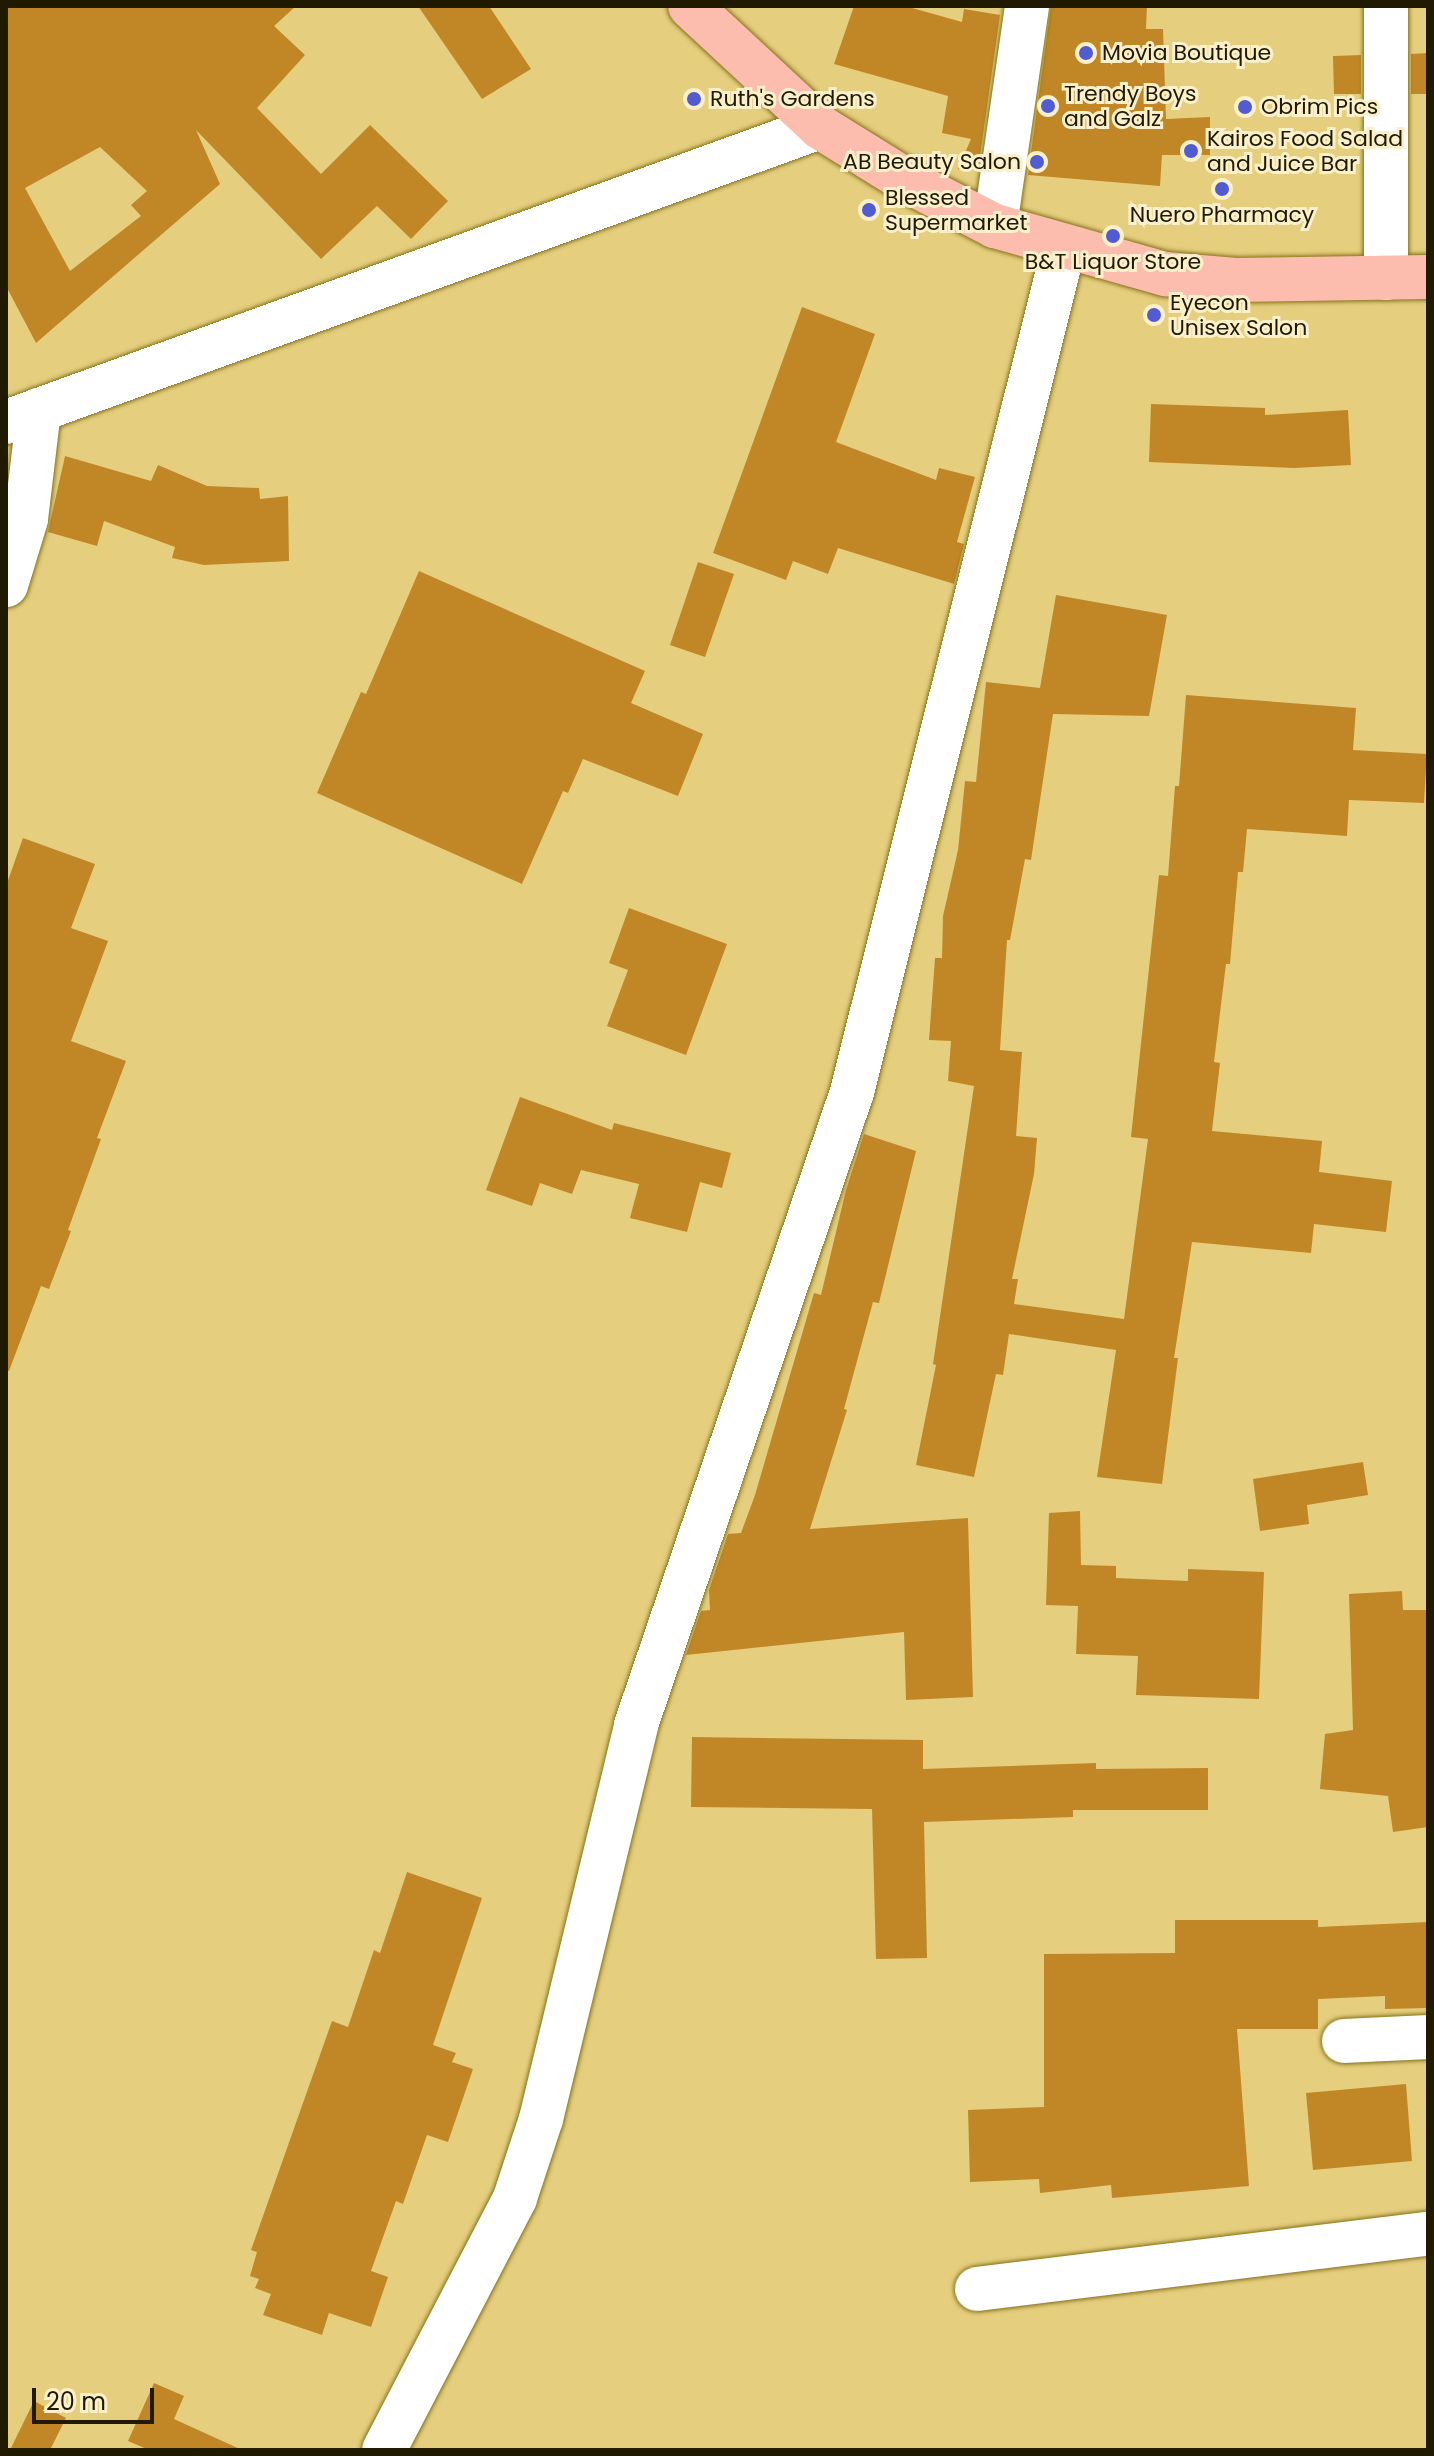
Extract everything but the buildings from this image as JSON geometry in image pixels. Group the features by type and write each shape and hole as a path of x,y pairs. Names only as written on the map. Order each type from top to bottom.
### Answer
{"main road":[{"path":"690,6 820,127 907,181 995,226 1165,274 1236,280 1407,277"}],"street":[{"path":"995,226 1027,6"},
{"path":"1386,6 1407,277"},
{"path":"6,585 26,519 22,416 820,127"},
{"path":"384,2450 515,2198 541,2119 636,1725 852,1092 1064,247"},
{"path":"1344,2041 1428,2037"},
{"path":"977,2289 1428,2234"}],"place":[{"name":"Movia Boutique","path":"1086,53"},
{"name":"Ruth's Gardens","path":"694,99"},
{"name":"Trendy Boys and Galz","path":"1048,106"},
{"name":"Obrim Pics","path":"1245,107"},
{"name":"Kairos Food Salad and Juice Bar","path":"1191,151"},
{"name":"AB Beauty Salon","path":"1037,162"},
{"name":"Nuero Pharmacy","path":"1222,189"},
{"name":"Blessed Supermarket","path":"869,210"},
{"name":"B&T Liquor Store","path":"1113,236"},
{"name":"Eyecon Unisex Salon","path":"1154,315"}]}
